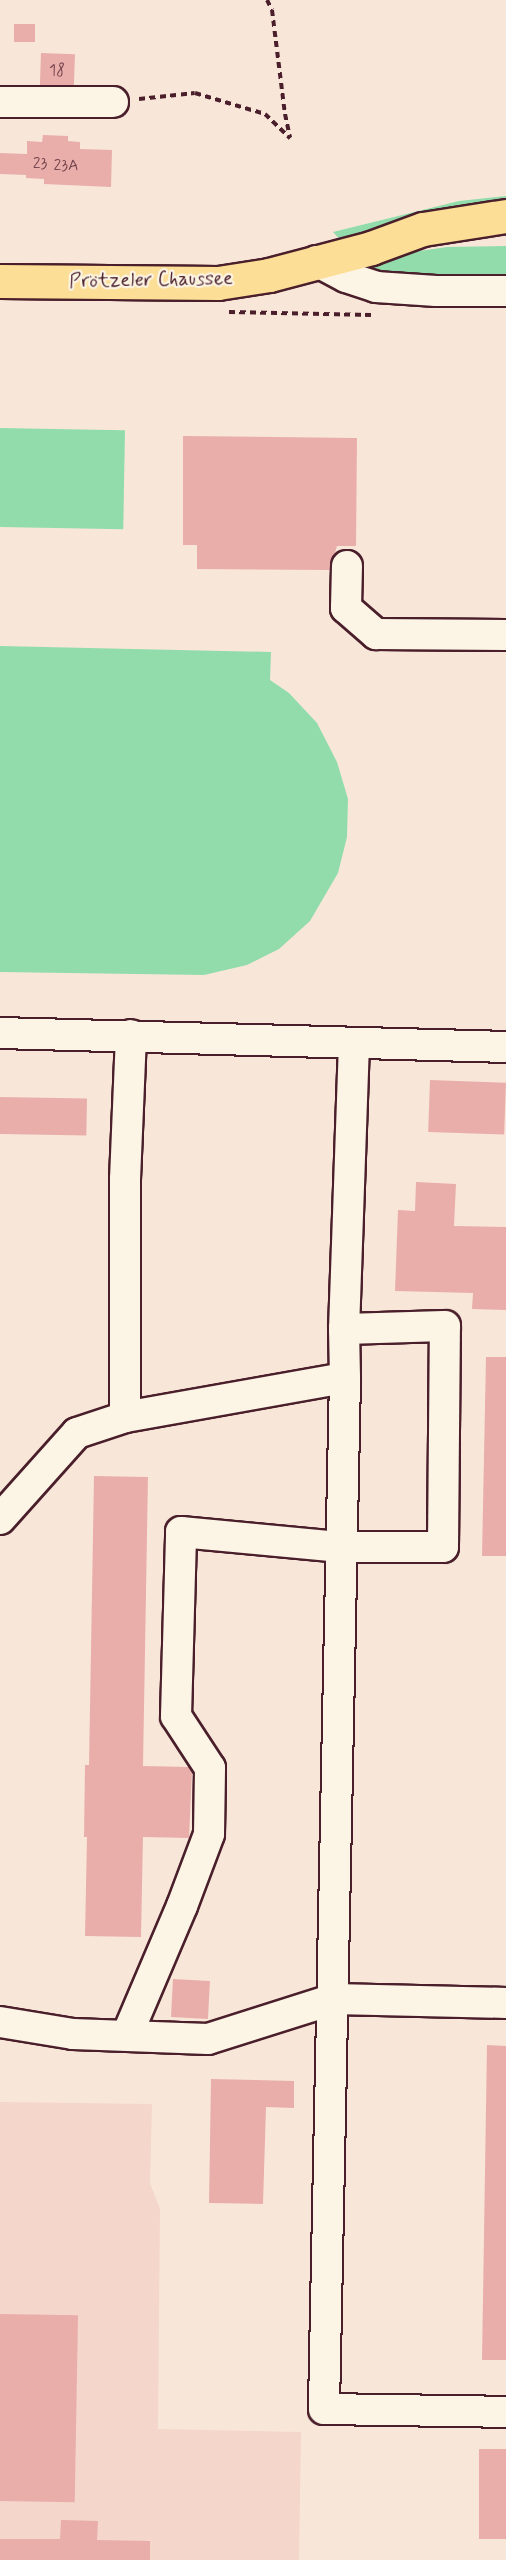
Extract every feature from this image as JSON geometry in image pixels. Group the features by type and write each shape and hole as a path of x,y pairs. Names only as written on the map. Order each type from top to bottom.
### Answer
{"main road":[{"name":"Prötzeler Chaussee","path":"0,281 218,283 269,275 371,248 423,229 506,216"},
{"name":"Prötzeler Chaussee","path":"371,248 506,238"}],"street":[{"path":"0,102 113,102"},
{"path":"316,261 346,276 376,287 436,291 506,291"},
{"path":"347,566 346,608 376,634 506,635"},
{"path":"0,1033 506,1047"},
{"path":"125,1417 125,1179 131,1035"},
{"path":"354,1043 344,1329 334,1999 324,2409 506,2412"},
{"path":"127,2035 209,1834 210,1768 176,1716 181,1532 341,1547 443,1547 445,1326 344,1329"},
{"path":"0,1519 77,1433 125,1417 345,1378"},
{"path":"0,2022 73,2034 208,2039 334,1999 506,2003"}],"path":[{"path":"113,102 195,93 265,114 290,138 272,10 267,0"},
{"path":"219,312 383,316"}],"shaded area":[{"path":"0,2102 152,2104 150,2183 160,2209 158,2429 301,2432 299,2560 0,2560"}],"green space":[{"path":"506,196 506,210 343,243 333,232 459,201"},
{"path":"506,246 506,284 397,282 357,266 406,253 447,247"},
{"path":"0,428 125,430 123,529 0,527"},
{"path":"0,646 271,652 270,680 289,693 317,723 337,762 348,799 347,837 338,873 310,921 279,949 247,965 204,975 0,972"}],"building":[{"path":"14,24 35,24 35,42 14,42"},
{"path":"41,53 75,54 74,86 40,85"},
{"path":"43,135 68,136 68,141 80,142 80,149 112,150 111,187 44,184 44,179 26,178 26,175 0,174 0,153 27,154 27,141 42,142"},
{"path":"183,436 357,438 356,546 337,546 330,570 197,569 197,545 183,545"},
{"path":"430,1080 506,1083 504,1135 428,1132"},
{"path":"0,1097 87,1099 86,1136 0,1134"},
{"path":"416,1182 456,1184 454,1226 506,1227 506,1310 472,1309 473,1293 395,1291 398,1210 415,1211"},
{"path":"486,1357 506,1357 506,1556 482,1556"},
{"path":"94,1476 148,1477 143,1766 189,1767 192,1771 189,1838 143,1837 141,1937 85,1936 87,1837 84,1837 85,1765 89,1765"},
{"path":"173,1979 210,1981 208,2019 171,2017"},
{"path":"487,2045 506,2046 506,2360 482,2360"},
{"path":"211,2079 294,2081 294,2108 266,2107 263,2204 209,2203"},
{"path":"0,2314 78,2315 75,2502 0,2501"},
{"path":"479,2449 506,2449 506,2539 479,2539"},
{"path":"61,2520 98,2521 97,2540 150,2541 150,2560 0,2560 0,2539 60,2539"}]}
